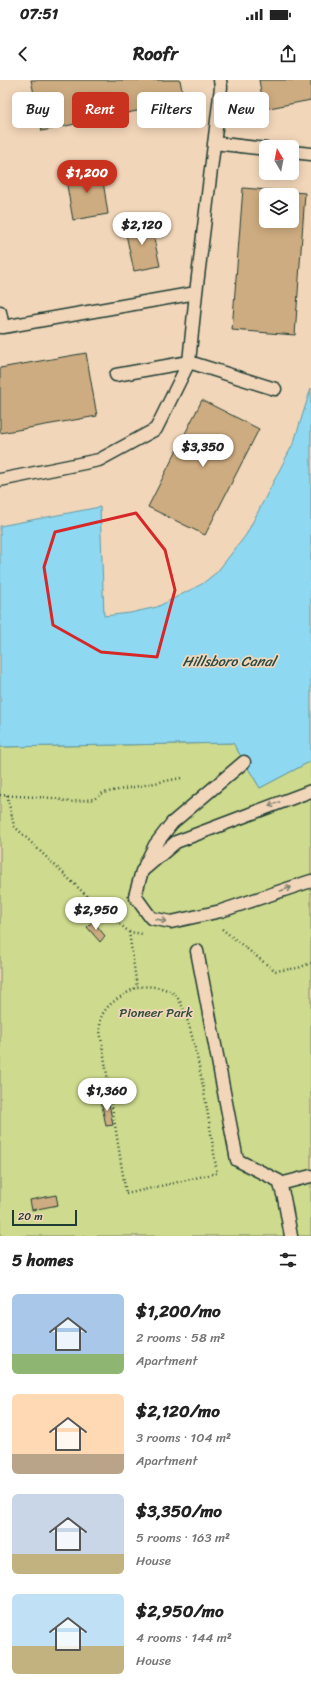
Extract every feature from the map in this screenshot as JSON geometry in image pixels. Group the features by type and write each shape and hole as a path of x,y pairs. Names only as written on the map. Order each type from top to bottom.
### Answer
{"lane":[{"path":"0,480 99,460 156,429 189,362 221,87 220,80"},
{"path":"214,142 259,148"},
{"path":"299,153 311,154"},
{"path":"0,312 1,327 196,293"},
{"path":"116,375 189,362 274,390"},
{"path":"244,762 172,823 155,845 142,871 135,896 151,918 171,922 221,911 311,880"},
{"path":"142,871 176,842 311,791"},
{"path":"197,951 237,1160 280,1181 291,1236"},
{"path":"280,1184 311,1176"}],"path":[{"path":"0,795 53,798 70,802 94,799 103,793 181,778"},
{"path":"129,932 137,987"},
{"path":"155,986 167,990 173,993 182,1004 193,1039 217,1173 126,1194 100,1031 101,1017 111,1005 119,997 137,987 155,986"}],"highlighted area":[{"path":"136,513 165,550 175,590 157,657 101,652 53,625 44,567 55,532"}],"green space":[{"name":"Pioneer Park","path":"233,743 260,788 311,761 311,1236 0,1236 0,747"}],"water":[{"name":"Hillsboro Canal","path":"311,388 311,761 260,788 233,743 0,747 0,526 100,507 104,616 130,613 157,607 202,584 217,572 246,535 294,442"}],"building":[{"path":"31,80 180,80 182,92 137,92 137,111 129,113 129,92 72,92 72,125 64,126 64,92 34,92"},
{"path":"259,80 311,80 311,100 269,108 269,92 261,92"},
{"path":"41,128 56,128 42,131"},
{"path":"101,168 108,214 73,220 65,174"},
{"path":"243,188 259,189 259,228 299,228 299,193 305,193 295,335 232,330"},
{"path":"150,220 160,266 134,271 124,225"},
{"path":"86,353 97,416 0,433 0,368"},
{"path":"202,400 259,429 205,535 148,507"},
{"path":"93,921 105,936 100,942 87,927"},
{"path":"108,1098 113,1125 106,1126 101,1100"},
{"path":"56,1195 58,1205 32,1210 30,1200"}]}
